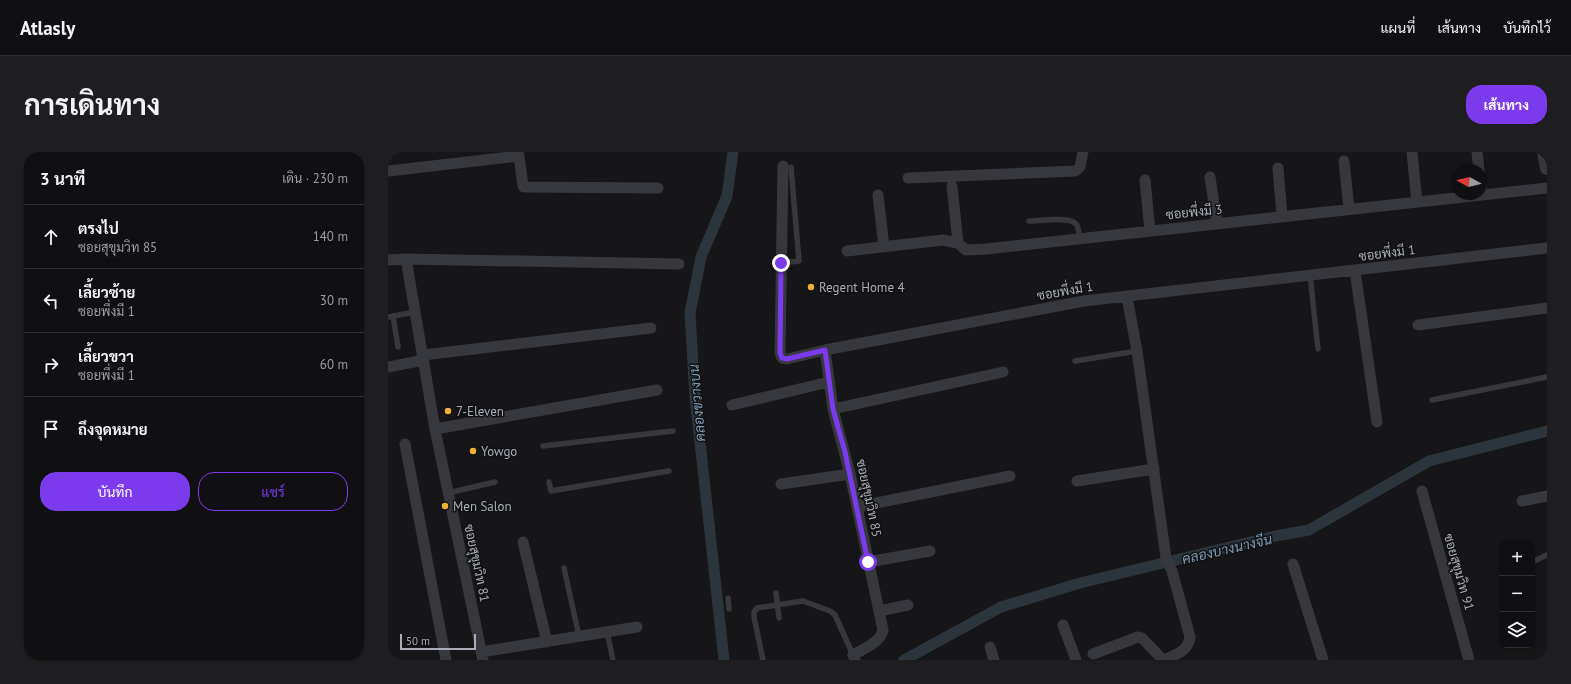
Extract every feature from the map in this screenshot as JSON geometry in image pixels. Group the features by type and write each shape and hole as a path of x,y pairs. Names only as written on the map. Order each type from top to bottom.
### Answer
{"street":[{"path":"908,178 1075,171 1080,167 1083,152"},
{"path":"1412,152 1417,202"},
{"path":"1477,152 1478,164"},
{"path":"388,171 519,154 524,187 658,188"},
{"path":"1344,161 1349,209"},
{"name":"ซอยพึ่งมี 1","path":"787,167 781,263 780,353 782,358 787,359 825,350 1084,301 1547,248"},
{"path":"1278,168 1282,216"},
{"path":"1210,177 1217,224"},
{"path":"1145,180 1150,231"},
{"path":"952,186 958,243"},
{"name":"ซอยพึ่งมี 3","path":"1487,189 1547,188"},
{"path":"878,195 884,247"},
{"name":"ซอยพึ่งมี 3","path":"848,251 943,240 958,243 966,250 970,251 1417,202 1451,195"},
{"path":"388,260 406,259 679,264"},
{"name":"ซอยสุขุมวิท 81","path":"406,259 435,429 482,656"},
{"path":"1355,270 1377,422"},
{"path":"1093,654 1138,637 1142,638 1163,660 1184,650 1189,645 1190,637 1172,571 1166,558 1137,351 1127,296"},
{"path":"1418,325 1547,308"},
{"path":"388,368 423,357 651,328"},
{"name":"ซอยสุขุมวิท 85","path":"825,350 833,409 850,474 883,630 882,635 878,640 854,657"},
{"path":"833,409 1003,372"},
{"path":"732,405 829,382"},
{"path":"435,429 538,414 657,390"},
{"path":"404,444 446,660"},
{"path":"1077,481 1154,469"},
{"path":"781,484 850,474"},
{"path":"857,507 1010,476"},
{"name":"ซอยสุขุมวิท 91","path":"1422,491 1469,660"},
{"path":"1522,501 1547,496"},
{"path":"523,542 547,642"},
{"path":"868,562 930,551"},
{"path":"1293,564 1323,660"},
{"path":"878,611 908,605"},
{"path":"1063,625 1076,660"},
{"path":"482,656 579,636 637,627"},
{"path":"990,647 994,660"}],"lane":[{"path":"781,263 799,261 787,167"},
{"path":"1029,221 1067,219 1076,223 1078,226 1080,239"},
{"path":"1310,275 1318,349"},
{"path":"398,347 390,316 415,312"},
{"path":"1075,361 1137,351"},
{"path":"1432,400 1547,377"},
{"path":"543,446 673,430"},
{"path":"549,482 550,491 669,471"},
{"path":"448,493 495,482"},
{"path":"1535,561 1547,556"},
{"path":"564,568 579,636"},
{"path":"776,593 779,618"},
{"path":"728,598 729,609"},
{"path":"763,660 754,612 757,608 803,601 830,611 838,619 854,657"},
{"path":"607,632 613,660"}],"waterway":[{"name":"คลองขวางบน","path":"724,660 695,397 690,313 701,257 727,196 733,152"},
{"name":"คลองบางนางจีน","path":"904,660 1001,607 1080,583 1276,536 1309,530 1429,461 1547,431"}],"place":[{"name":"Regent Home 4","path":"811,287"},
{"name":"7-Eleven","path":"448,411"},
{"name":"Yowgo","path":"473,451"},
{"name":"Men Salon","path":"445,506"}],"route":[{"path":"781,263 780,353 782,358 787,359 825,350 833,409 845,452 868,562"}]}
